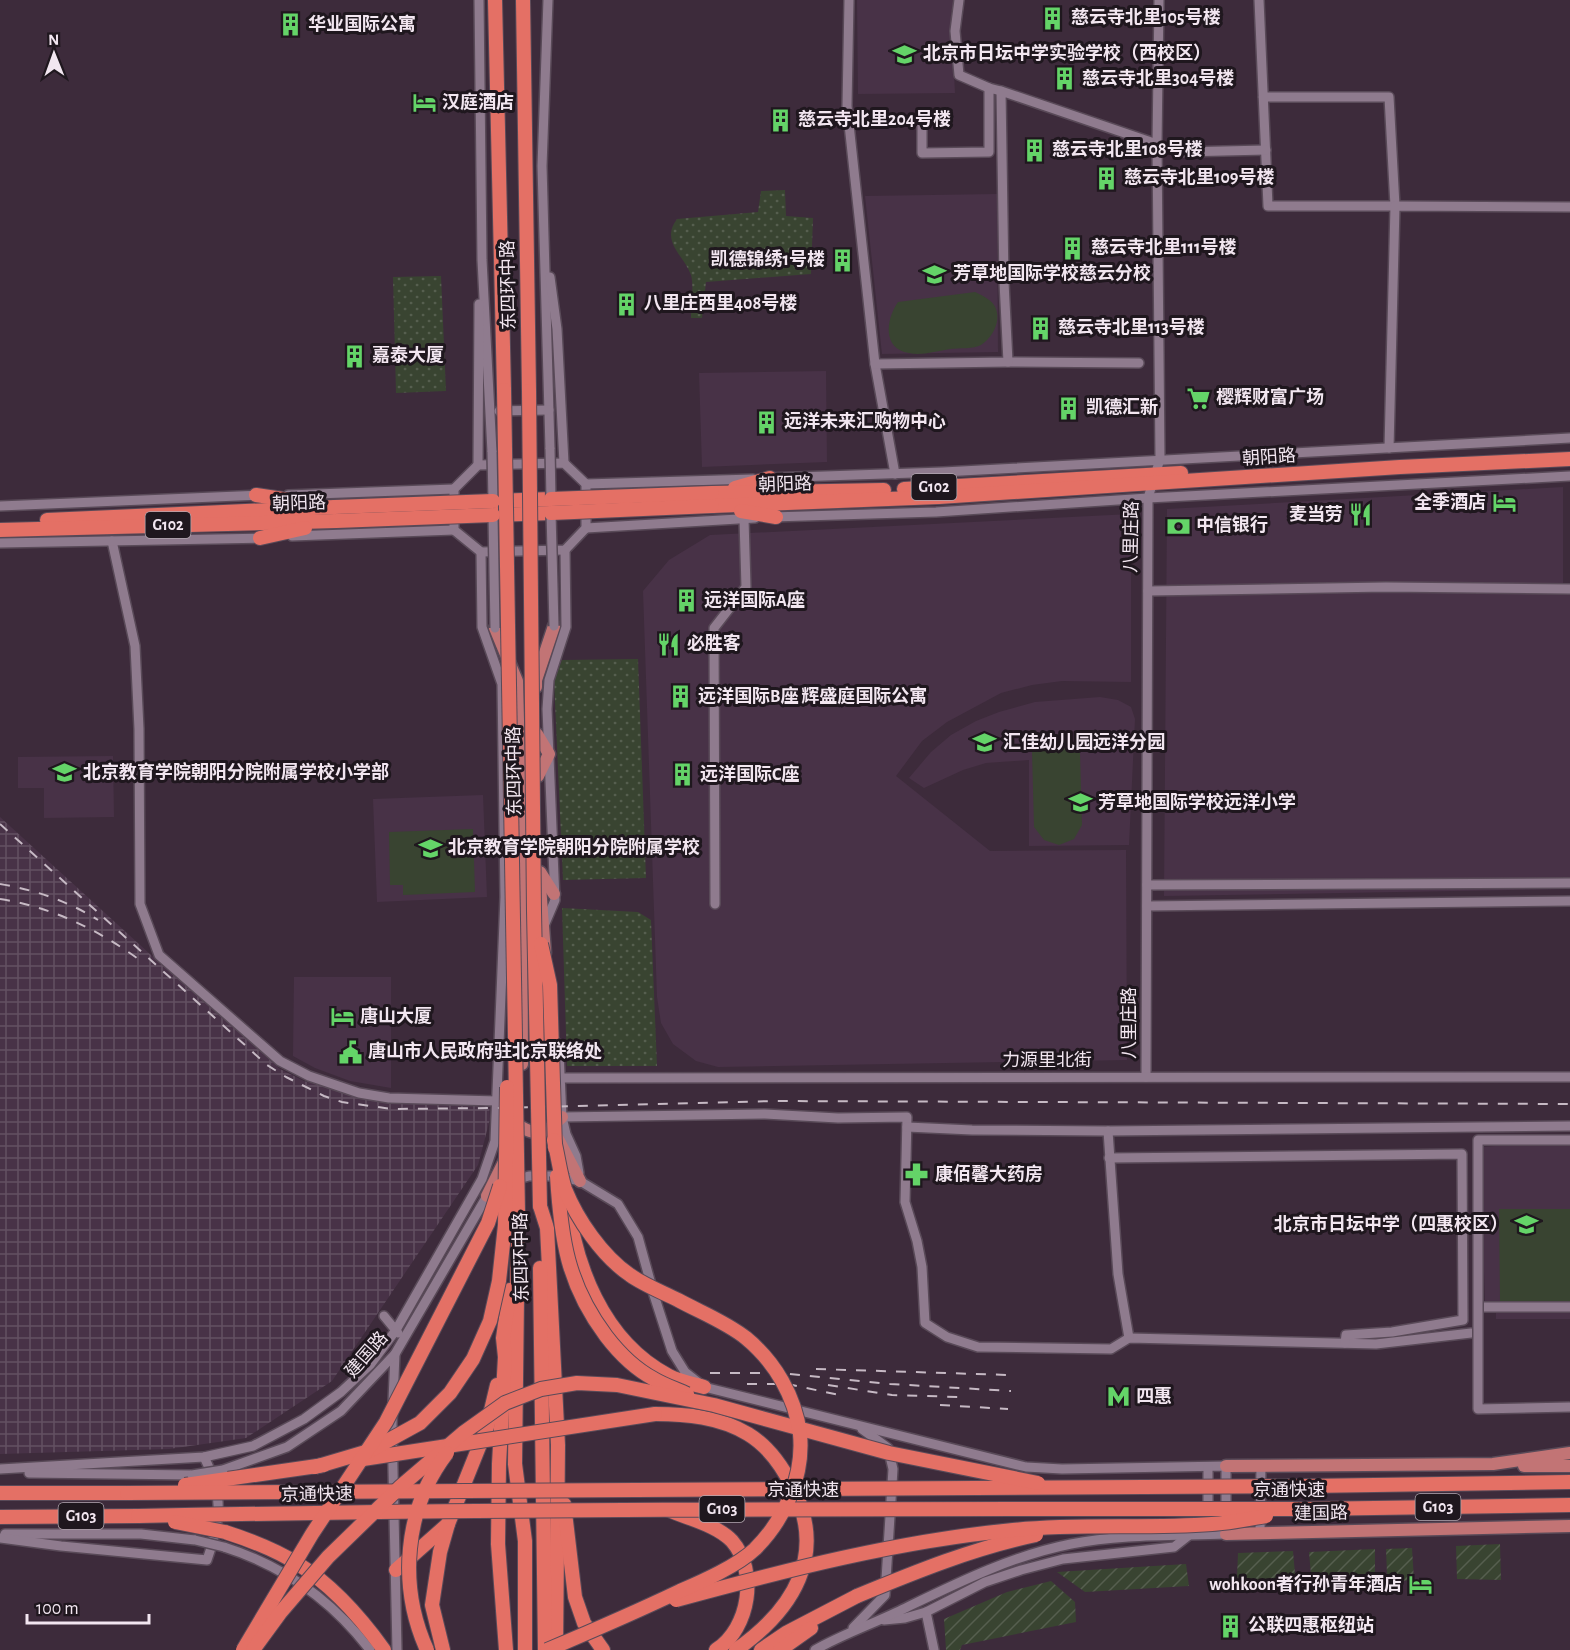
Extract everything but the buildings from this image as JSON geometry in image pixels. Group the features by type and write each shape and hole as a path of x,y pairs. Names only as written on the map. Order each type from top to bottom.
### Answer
{"highway":[{"name":"东四环中路","path":"493,0 504,390 518,1213 515,1464 525,1541 525,1650"},
{"name":"东四环中路","path":"524,0 534,911 546,1650"},
{"name":"朝阳路","path":"1152,485 1570,451"},
{"name":"朝阳路","path":"0,530 335,514 712,500 895,490 1152,485 1400,467 1570,459"},
{"path":"712,500 770,478"},
{"path":"256,495 335,514"},
{"path":"712,500 776,517"},
{"path":"260,538 335,514"},
{"name":"朝阳路","path":"0,522 335,514"},
{"path":"534,911 550,985 553,1133 560,1222 568,1261 578,1292 594,1321 625,1358 652,1378 714,1405"},
{"path":"315,1467 369,1451 420,1424 450,1393 473,1359 490,1321 499,1281 505,1225 512,913"},
{"path":"553,1133 568,1214 585,1279 617,1332 642,1359 670,1377 704,1387"},
{"path":"243,1650 312,1534 386,1422 488,1223 498,1197 506,1161"},
{"path":"546,1650 717,1574 754,1550 765,1538 792,1495 801,1446 792,1399 766,1357 742,1335 714,1318 630,1276 608,1256 590,1234 565,1188"},
{"path":"540,1206 547,1228 558,1445 556,1650"},
{"path":"506,1650 498,1544 499,1464 505,1357 503,1338 518,1241"},
{"path":"443,1650 432,1605 440,1552 448,1524 487,1426 505,1357"},
{"path":"253,1650 280,1613 328,1557 401,1486 463,1432 505,1403 541,1389 577,1383 617,1385 714,1405 889,1453 1064,1489"},
{"path":"126,1493 315,1467 655,1414 685,1414 718,1421 748,1434 767,1449 784,1469 797,1494 805,1520 806,1556 802,1572 782,1611 759,1634 736,1650"},
{"path":"427,1650 414,1611 409,1582 410,1543 419,1505 436,1468 463,1432"},
{"path":"558,1445 575,1597 584,1623 603,1650"},
{"name":"京通快速","path":"1,1493 1064,1489 1570,1482"},
{"name":"京通快速","path":"0,1517 665,1509 1306,1509 1570,1505"},
{"path":"665,1509 715,1529 730,1540 740,1552 747,1583 746,1602 742,1617 733,1633 719,1648"},
{"path":"639,1610 779,1572 860,1554 1012,1530 1080,1526 1214,1524 1306,1509"},
{"path":"138,1516 225,1532 249,1540 298,1564 338,1596 373,1644 384,1650"},
{"path":"396,1570 448,1524"},
{"path":"761,1650 786,1633 857,1596 918,1571 982,1549 1080,1526"},
{"path":"780,1650 857,1596"}],"main road":[{"name":"东四环中路","path":"554,626 536,680 539,871 544,926 549,1107 553,1133 580,1182"},
{"name":"东四环中路","path":"488,1196 521,1127 521,839 517,681 495,628"},
{"path":"537,734 549,754 538,776"},
{"path":"539,871 554,894"},
{"path":"522,1037 547,1036"},
{"path":"521,1127 530,1132 553,1133 562,1117"},
{"path":"1226,1466 1493,1464 1570,1453"},
{"path":"1493,1464 1514,1467 1570,1466"},
{"name":"建国路","path":"1226,1534 1570,1526"}],"street":[{"name":"东四环中路","path":"479,0 482,260 491,411 495,628"},
{"name":"东四环中路","path":"548,0 542,166 554,626"},
{"path":"849,0 847,106 875,364 895,474"},
{"path":"959,0 956,31 959,75 989,88 1157,144"},
{"name":"八里庄路","path":"1146,1077 1148,591 1152,485 1161,459 1157,144 1159,0"},
{"path":"1259,0 1268,206 1570,207"},
{"path":"926,121 922,121 922,153 989,152 989,88"},
{"path":"1001,91 1004,282 1008,362"},
{"path":"1263,97 1389,97 1395,206 1389,448"},
{"path":"1181,152 1266,150"},
{"name":"东四环中路","path":"543,220 557,329 564,463"},
{"name":"东四环中路","path":"478,465 479,302 482,260"},
{"path":"875,364 1139,363"},
{"path":"491,411 549,410"},
{"name":"朝阳路","path":"586,484 895,474 1570,438"},
{"path":"564,463 586,484 586,528 565,550 481,552 454,530 454,489 478,465 564,463"},
{"name":"朝阳路","path":"586,528 776,517 936,512 1152,485 1570,476"},
{"name":"朝阳路","path":"0,506 454,489"},
{"path":"716,904 714,628 746,587 744,519"},
{"name":"朝阳路","path":"0,543 260,538 354,532 454,530"},
{"path":"112,541 135,646 139,729 140,904 159,955 280,1061 309,1076 349,1090 389,1098 496,1101"},
{"name":"东四环中路","path":"544,926 555,900 549,754 549,680 566,627 565,550"},
{"name":"东四环中路","path":"0,1471 204,1457 253,1446 304,1419 342,1392 370,1365 396,1330 482,1179 495,1141 505,897 501,684 482,627 481,552"},
{"path":"1148,591 1386,587 1570,589"},
{"path":"1147,885 1570,883"},
{"path":"1147,906 1570,901"},
{"name":"东四环中路","path":"547,1018 559,1053 562,1117 566,1134 576,1156 580,1182"},
{"name":"力源里北街","path":"560,1078 1570,1077"},
{"path":"562,1117 765,1114 838,1118 907,1117 905,1202 922,1267 925,1323 947,1337 978,1347 1111,1349 1129,1338 1376,1344 1471,1333"},
{"path":"907,1127 1108,1131 1570,1126"},
{"path":"1108,1131 1118,1274 1129,1338"},
{"path":"1570,1140 1478,1140 1478,1409 1570,1407"},
{"path":"1109,1158 1462,1154 1463,1320 1392,1332 1346,1335 1345,1343"},
{"name":"建国路","path":"0,1471 192,1475 223,1470 287,1447 341,1411 395,1354 488,1196 511,1181 530,1176 558,1176 580,1182 618,1204 638,1237 672,1351 685,1372 704,1387"},
{"path":"1478,1307 1570,1307"},
{"path":"384,1316 403,1341"},
{"path":"395,1354 392,1424 397,1650"},
{"path":"704,1387 1026,1467 1062,1470 1226,1466 1226,1534"},
{"path":"843,1421 864,1430 888,1448 893,1469 885,1595 849,1631"},
{"path":"0,1536 61,1546 207,1560 216,1535 219,1504 215,1478 204,1457"},
{"path":"1260,1533 1261,1466"},
{"path":"1208,1467 1208,1535"},
{"path":"0,1536 60,1533 141,1534 195,1540 224,1547 247,1554 290,1576 328,1603 373,1644"},
{"name":"建国路","path":"876,1622 977,1574 1044,1551 1072,1544 1124,1538 1226,1534"},
{"path":"815,1650 849,1631 876,1622 926,1612 985,1582 1021,1570 1063,1559 1174,1547 1188,1536"},
{"path":"926,1612 934,1650"}],"shaded area":[{"name":"北京市日坛中学实验学校（西校区）","path":"857,0 954,0 951,15 955,93 858,94"},
{"name":"芳草地国际学校慈云分校","path":"997,194 998,352 882,354 865,196"},
{"path":"826,371 827,462 702,467 699,373"},
{"path":"1563,487 1563,583 1570,583 1570,889 1164,896 1167,509"},
{"path":"1131,514 1131,682 1062,681 1032,685 1001,693 947,722 922,741 896,776 990,851 1126,850 1127,1060 718,1067 696,1061 673,1044 661,1023 657,997 643,591 669,560 710,535"},
{"name":"芳草地国际学校远洋小学","path":"1100,697 1118,700 1131,707 1135,719 1129,845 1029,846 1029,760 986,763 963,770 924,788 909,778 931,752 951,735 976,721 1035,702"},
{"name":"北京教育学院朝阳分院附属学校小学部","path":"113,756 114,817 44,818 44,788 18,788 18,757"},
{"name":"北京教育学院朝阳分院附属学校","path":"483,795 487,897 377,902 373,799"},
{"path":"0,817 280,1069 304,1081 357,1096 489,1102 490,1119 478,1165 332,1381 246,1438 169,1449 0,1454"},
{"name":"唐山大厦","path":"294,977 391,977 391,1088 350,1081 315,1068 293,1056"},
{"name":"北京市日坛中学（四惠校区）","path":"1570,1141 1570,1319 1496,1319 1496,1303 1485,1303 1480,1147 1495,1146 1495,1142"}],"green space":[{"path":"785,190 786,216 813,218 811,274 706,282 702,318 691,318 692,279 672,242 671,235 672,227 677,219 758,212 761,191"},
{"path":"441,276 446,391 396,393 393,277"},
{"path":"975,292 993,303 997,314 994,329 981,345 919,354 900,350 890,340 889,325 898,302"},
{"path":"638,659 646,878 563,880 554,680 562,660"},
{"path":"1056,734 1071,739 1080,753 1082,825 1074,839 1059,845 1044,840 1034,827 1032,752 1041,739"},
{"path":"473,829 475,892 403,895 403,885 390,885 389,832"},
{"path":"562,908 638,912 651,920 657,1066 567,1066"},
{"path":"1499,1209 1570,1209 1570,1301 1500,1301"},
{"path":"1500,1544 1501,1580 1457,1579 1456,1546"},
{"path":"1412,1548 1414,1580 1382,1582 1387,1575 1386,1549"},
{"path":"1375,1549 1375,1575 1311,1575 1309,1552"},
{"path":"1293,1551 1296,1585 1243,1587 1237,1576 1238,1553"},
{"path":"1186,1564 1189,1586 1085,1592 1057,1572"},
{"path":"1051,1581 1075,1602 1076,1622 962,1645 960,1650 946,1650 944,1619 1007,1592"}],"railway":[{"path":"0,824 267,1065 324,1096 342,1102 392,1109 773,1101 1570,1104"},
{"path":"0,884 51,897 98,920"},
{"path":"0,899 38,908 74,921 109,939 141,961"},
{"path":"816,1369 1008,1375"},
{"path":"710,1373 781,1373 890,1384 1011,1391"},
{"path":"747,1384 788,1384 839,1395"},
{"path":"828,1385 892,1395 959,1397"},
{"path":"940,1405 1008,1409"}],"place":[{"name":"慈云寺北里105号楼","path":"1053,18"},
{"name":"华业国际公寓","path":"290,25"},
{"name":"北京市日坛中学实验学校（西校区）","path":"905,54"},
{"name":"慈云寺北里304号楼","path":"1064,79"},
{"name":"汉庭酒店","path":"424,103"},
{"name":"慈云寺北里204号楼","path":"780,120"},
{"name":"慈云寺北里108号楼","path":"1034,150"},
{"name":"慈云寺北里109号楼","path":"1106,178"},
{"name":"慈云寺北里111号楼","path":"1073,248"},
{"name":"凯德锦绣1号楼","path":"843,260"},
{"name":"芳草地国际学校慈云分校","path":"935,274"},
{"name":"八里庄西里408号楼","path":"626,304"},
{"name":"慈云寺北里113号楼","path":"1040,328"},
{"name":"嘉泰大厦","path":"354,356"},
{"name":"樱辉财富广场","path":"1198,398"},
{"name":"凯德汇新","path":"1068,408"},
{"name":"远洋未来汇购物中心","path":"766,422"},
{"name":"全季酒店","path":"1504,503"},
{"name":"麦当劳","path":"1361,515"},
{"name":"中信银行","path":"1178,526"},
{"name":"远洋国际A座","path":"686,601"},
{"name":"必胜客","path":"669,644"},
{"name":"远洋国际B座 辉盛庭国际公寓","path":"680,697"},
{"name":"汇佳幼儿园远洋分园","path":"985,743"},
{"name":"北京教育学院朝阳分院附属学校小学部","path":"65,773"},
{"name":"远洋国际C座","path":"682,775"},
{"name":"芳草地国际学校远洋小学","path":"1080,803"},
{"name":"北京教育学院朝阳分院附属学校","path":"430,848"},
{"name":"唐山大厦","path":"342,1017"},
{"name":"唐山市人民政府驻北京联络处","path":"350,1052"},
{"name":"康佰馨大药房","path":"917,1175"},
{"name":"北京市日坛中学（四惠校区）","path":"1526,1225"},
{"name":"四惠","path":"1118,1397"},
{"name":"wohkoon者行孙青年酒店","path":"1420,1585"},
{"name":"公联四惠枢纽站","path":"1230,1626"}]}
